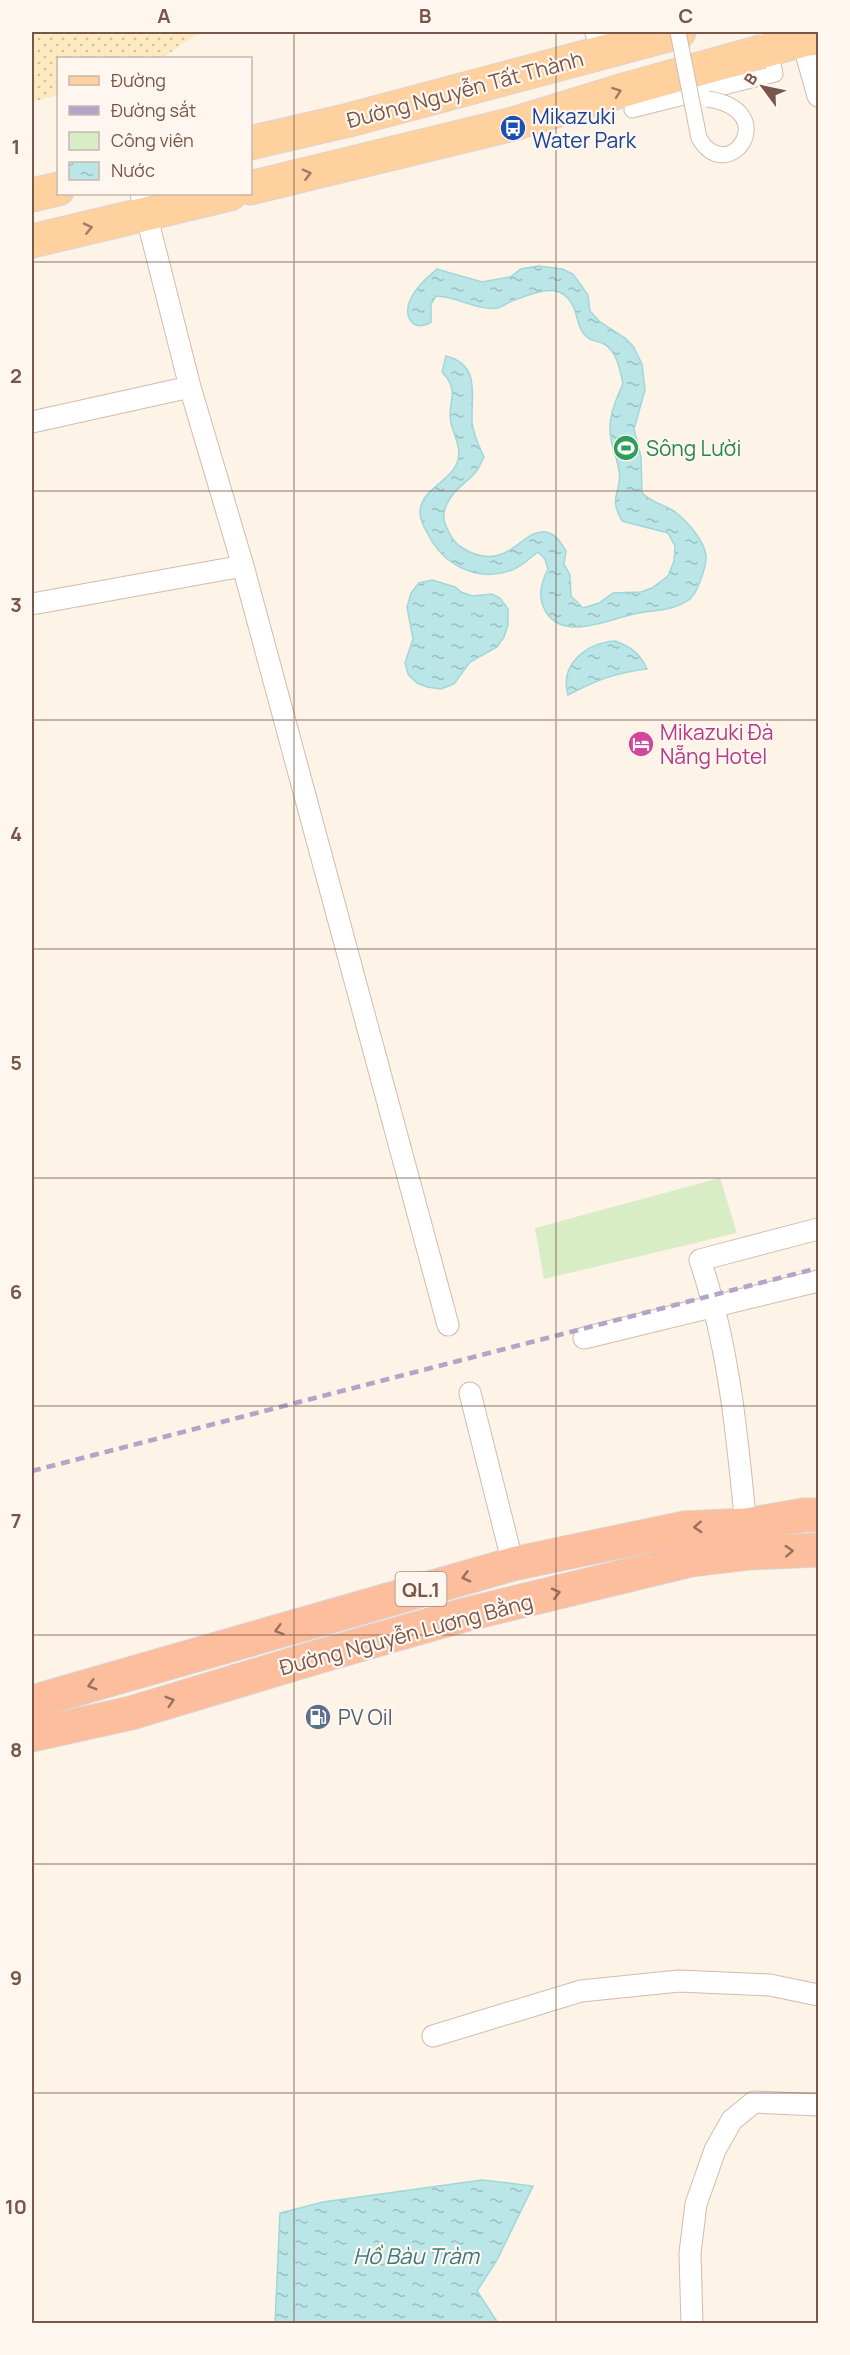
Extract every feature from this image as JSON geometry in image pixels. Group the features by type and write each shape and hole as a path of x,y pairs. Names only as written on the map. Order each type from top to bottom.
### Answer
{"highway":[{"name":"Đường Nguyễn Lương Bằng","path":"32,1735 130,1713 464,1615 690,1560 819,1515"},
{"name":"Đường Nguyễn Lương Bằng","path":"32,1702 513,1564 684,1528 819,1550"}],"main road":[{"name":"Đường Nguyễn Tất Thành","path":"252,143 349,120 679,32"},
{"name":"Đường Nguyễn Tất Thành","path":"252,188 513,124 627,89 768,40 807,36"},
{"path":"32,195 57,189"},
{"path":"32,241 144,204 221,195"}],"street":[{"path":"679,32 699,138 713,153 724,155 734,152 746,139 747,123 731,106 708,99 638,108 775,74 768,40"},
{"path":"807,36 819,96"},
{"path":"144,204 190,387 243,566 448,1325"},
{"path":"32,422 190,387"},
{"path":"32,604 243,566"},
{"path":"747,1539 735,1421 714,1308 700,1260 819,1229"},
{"path":"584,1338 819,1281"},
{"path":"470,1393 513,1564"},
{"path":"433,2036 581,1991 679,1981 770,1985 819,1995"},
{"path":"692,2324 690,2253 696,2204 715,2150 732,2120 754,2102 819,2105"}],"green space":[{"path":"720,1178 737,1233 544,1279 535,1228"}],"sand":[{"path":"32,32 201,32 164,57 57,57 57,95 32,102"}],"water":[{"name":"Sông Lười","path":"538,266 562,269 573,274 588,295 590,311 600,322 633,346 642,364 645,390 634,429 641,457 642,493 674,511 684,520 698,537 706,555 704,571 696,590 691,598 679,605 599,624 575,627 564,625 554,621 543,606 541,590 548,569 545,559 538,552 512,570 487,574 474,572 452,562 443,555 423,524 420,513 424,499 451,473 459,456 450,416 451,386 442,372 446,356 465,366 469,374 473,392 472,422 476,440 484,457 476,471 452,495 445,508 445,524 457,544 470,552 495,556 514,548 529,536 537,533 550,533 558,539 566,551 564,564 570,575 571,596 583,608 599,603 613,593 641,592 652,588 668,576 674,561 675,546 668,533 622,521 618,512 616,499 620,478 610,425 623,384 621,373 612,351 604,344 584,334 569,299 556,291 548,290 511,301 498,308 490,308 436,296 431,304 431,322 419,326 414,324 408,316 408,304 413,294 422,282 437,269 482,282 510,277 521,269"},
{"path":"432,580 455,587 472,596 492,594 500,598 508,609 508,625 497,647 470,662 454,684 441,689 417,683 408,674 405,663 413,639 407,607 411,593 419,583"},
{"path":"615,641 634,651 647,669 606,678 568,695 566,684 568,674 578,657 595,646"},
{"name":"Hồ Bàu Tràm","path":"482,2180 533,2186 497,2260 477,2291 498,2323 275,2323 280,2213 323,2202"}],"railway":[{"path":"32,1471 818,1268"}],"place":[{"name":"Mikazuki Water Park","path":"513,128"},
{"name":"Sông Lười","path":"626,448"},
{"name":"Mikazuki Đà Nẵng Hotel","path":"641,744"},
{"name":"PV Oil","path":"318,1717"}]}
